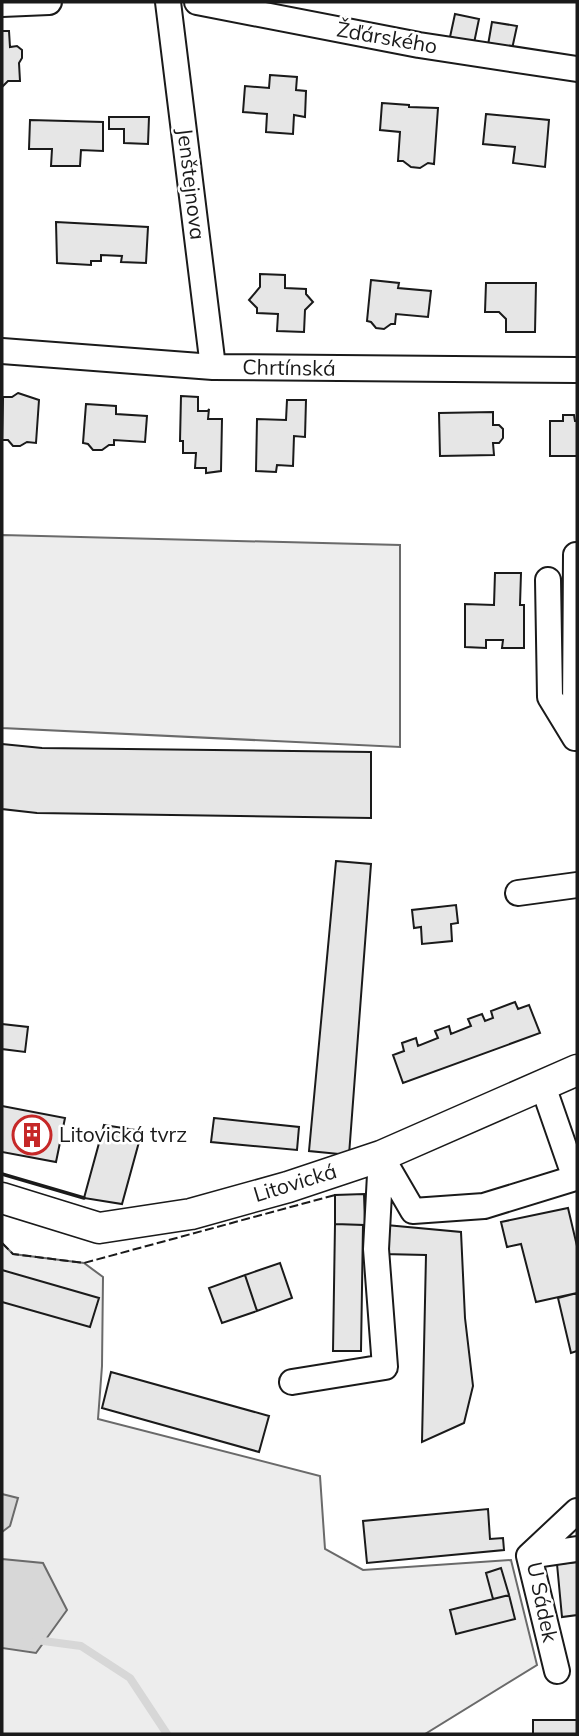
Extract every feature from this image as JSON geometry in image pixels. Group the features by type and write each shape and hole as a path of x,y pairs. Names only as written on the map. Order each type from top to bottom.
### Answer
{"street":[{"path":"2,4 49,2"},
{"name":"Jenštejnova","path":"168,2 213,367"},
{"name":"Žďárského","path":"197,2 419,45 577,69"},
{"name":"Chrtínská","path":"2,351 213,367 577,370"},
{"path":"576,555 577,739"},
{"path":"548,580 550,697 577,739"},
{"path":"518,893 577,885"},
{"name":"Litovická","path":"2,1198 99,1228 191,1214 381,1156 577,1070"},
{"path":"381,1156 413,1211 484,1206 576,1182 543,1086"},
{"path":"292,1382 384,1367 376,1249 381,1156"},
{"name":"U Sádek","path":"557,1671 528,1556 577,1511"},
{"path":"528,1556 577,1549"}],"shaded area":[{"path":"2,535 400,545 400,747 2,728"},
{"path":"2,1243 13,1254 84,1263 103,1277 102,1366 98,1419 320,1476 325,1549 363,1570 511,1560 537,1665 425,1734 2,1734"},
{"path":"2,1494 18,1498 10,1526 2,1532"},
{"path":"2,1559 43,1563 67,1610 36,1653 2,1648"}],"building":[{"path":"455,14 479,19 474,43 450,37"},
{"path":"492,22 517,26 512,49 488,45"},
{"path":"2,31 9,31 10,47 17,46 22,50 22,58 19,63 20,81 8,81 2,87"},
{"path":"270,75 297,77 296,90 306,91 305,117 294,115 293,134 266,132 267,114 243,112 245,86 269,88"},
{"path":"382,103 438,108 434,164 428,163 420,168 398,161 400,132 380,130"},
{"path":"486,114 549,120 545,167 513,163 515,147 483,144"},
{"path":"109,117 149,117 148,144 124,143 124,129 109,129"},
{"path":"30,120 103,122 103,151 81,150 80,166 51,166 52,149 29,149"},
{"path":"56,222 148,227 146,263 121,262 122,256 101,255 101,261 91,261 91,265 57,263"},
{"path":"260,274 285,275 285,288 306,289 306,294 313,302 305,310 304,332 277,331 278,314 257,313 257,308 249,300 260,287"},
{"path":"371,280 399,283 398,288 431,291 428,317 396,314 395,324 384,329 376,328 367,321"},
{"path":"486,283 536,283 535,332 506,332 506,319 499,312 485,312"},
{"path":"18,393 39,400 36,443 27,442 13,446 8,440 2,440 3,397 12,397"},
{"path":"181,396 198,397 198,411 209,409 208,419 222,419 221,471 206,473 206,468 195,468 196,453 183,453 183,441 180,441"},
{"path":"287,400 306,400 305,437 294,436 293,466 277,465 276,472 256,471 257,419 286,420"},
{"path":"86,404 116,406 116,414 147,416 145,442 114,440 114,445 93,450 83,443"},
{"path":"493,412 493,425 499,425 503,429 503,438 499,443 493,443 494,455 440,456 439,413"},
{"path":"563,415 574,415 577,421 577,456 550,456 550,421 563,421"},
{"path":"495,573 521,573 520,605 524,605 524,648 502,648 503,640 486,640 486,648 465,647 465,604 494,605"},
{"path":"2,744 42,748 371,752 371,818 37,813 2,809"},
{"path":"336,861 371,864 349,1155 309,1151"},
{"path":"456,905 458,923 451,924 452,941 422,944 421,927 414,928 412,910"},
{"path":"515,1002 518,1009 529,1005 540,1033 403,1083 393,1055 404,1051 402,1043 416,1038 418,1046 438,1038 435,1031 449,1026 451,1034 471,1026 468,1019 482,1014 485,1021 493,1018 491,1011"},
{"path":"2,1024 28,1027 25,1052 2,1049"},
{"name":"Litovická tvrz","path":"2,1106 65,1118 56,1162 2,1152"},
{"path":"214,1118 299,1127 297,1150 211,1142"},
{"path":"104,1125 142,1131 122,1204 84,1198"},
{"path":"364,1194 365,1225 335,1224 335,1195"},
{"path":"568,1208 577,1246 577,1293 536,1302 521,1244 507,1247 501,1222"},
{"path":"335,1224 363,1225 361,1351 333,1351"},
{"path":"386,1225 461,1232 465,1318 473,1386 464,1423 422,1442 426,1255 383,1254"},
{"path":"280,1263 292,1298 257,1311 245,1275"},
{"path":"2,1270 99,1298 90,1327 2,1302"},
{"path":"245,1275 257,1311 222,1323 209,1288"},
{"path":"577,1293 577,1351 571,1353 558,1298"},
{"path":"111,1372 269,1416 259,1452 102,1408"},
{"path":"488,1509 490,1539 503,1538 504,1550 367,1563 363,1521"},
{"path":"577,1562 577,1615 562,1617 557,1564"},
{"path":"501,1568 509,1595 493,1599 486,1573"},
{"path":"509,1595 515,1619 456,1634 450,1610"},
{"path":"533,1720 577,1720 577,1734 533,1734"}],"waterway":[{"path":"36,1640 81,1646 130,1678 167,1734"}],"fence":[{"path":"2,1243 13,1254 84,1263 335,1195"}],"wall":[{"path":"2,1174 84,1198"}],"place":[{"name":"Litovická tvrz","path":"32,1135"}]}
